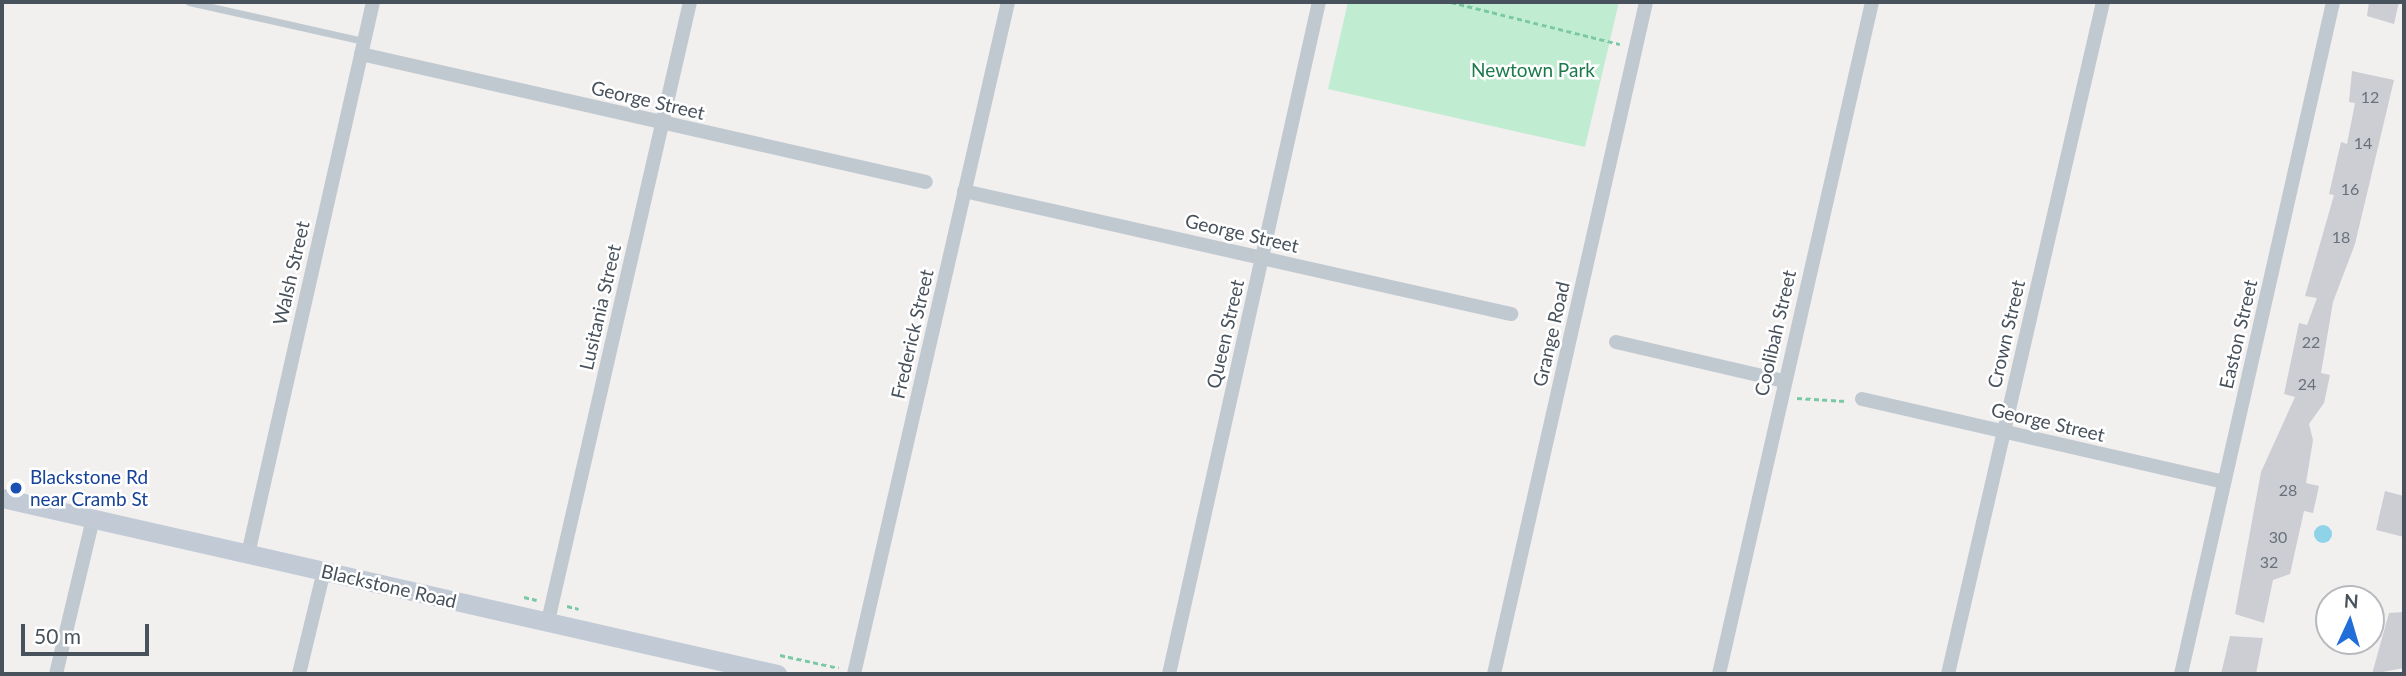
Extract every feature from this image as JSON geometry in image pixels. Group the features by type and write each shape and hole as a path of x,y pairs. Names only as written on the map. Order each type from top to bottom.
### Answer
{"main road":[{"name":"Blackstone Road","path":"2,498 777,674"}],"street":[{"name":"Walsh Street","path":"248,554 373,2"},
{"name":"Lusitania Street","path":"548,621 691,2"},
{"name":"Frederick Street","path":"854,674 1007,2"},
{"name":"Queen Street","path":"1169,674 1318,2"},
{"name":"Grange Road","path":"1494,674 1646,2"},
{"name":"Coolibah Street","path":"1719,674 1872,2"},
{"name":"Crown Street","path":"1948,674 2103,2"},
{"name":"Easton Street","path":"2181,674 2333,2"},
{"name":"George Street","path":"362,48 663,122 926,182"},
{"name":"George Street","path":"964,191 1510,314"},
{"path":"1616,342 1782,388"},
{"name":"George Street","path":"1862,399 2224,482"},
{"path":"56,674 93,519"},
{"path":"299,674 324,571"}],"lane":[{"path":"189,2 362,48"}],"path":[{"path":"1451,2 1635,48"},
{"path":"1782,388 1862,399"}],"green space":[{"name":"Newtown Park","path":"1348,2 1619,2 1585,147 1328,89"}],"water":[{"path":"2323,525 2329,528 2332,534 2329,540 2323,543 2317,540 2314,534 2317,528"}],"building":[{"path":"2369,2 2399,2 2394,24 2367,16"},
{"path":"2352,71 2394,80 2355,244 2333,302 2321,373 2330,375 2324,403 2309,424 2313,440 2306,483 2319,486 2313,513 2304,511 2290,574 2273,580 2264,623 2235,614 2261,472 2295,397 2284,394 2299,323 2307,325 2317,298 2305,296 2334,195 2329,194 2341,142 2347,144 2355,103 2349,102"},
{"path":"2385,491 2404,496 2404,537 2376,530"},
{"path":"2404,612 2404,668 2372,674 2377,655 2385,655 2385,627 2389,613"},
{"path":"2230,636 2263,638 2256,674 2221,674"}],"place":[{"name":"Blackstone Rd near Cramb St","path":"16,488"}]}
